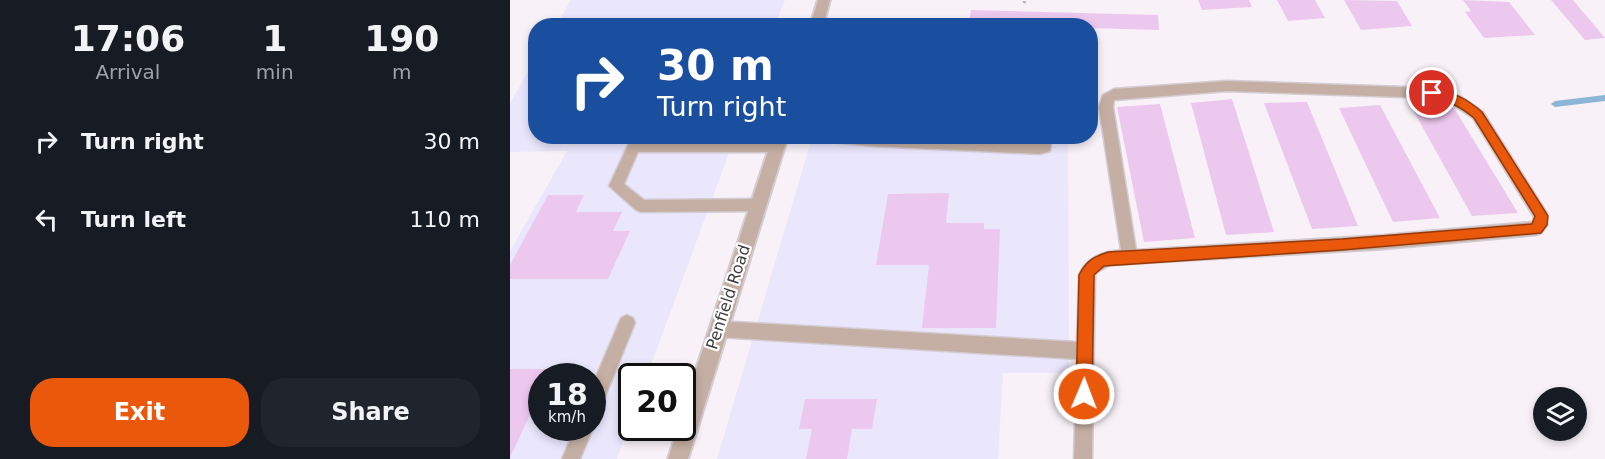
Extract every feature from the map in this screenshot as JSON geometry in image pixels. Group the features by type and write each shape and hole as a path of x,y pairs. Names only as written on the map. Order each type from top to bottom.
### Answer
{"street":[{"path":"818,18 824,0"},
{"name":"Penfield Road","path":"678,459 779,144"}],"lane":[{"path":"1083,459 1087,275 1091,267 1100,261 1536,229 1540,225 1541,216 1478,115 1464,103 1450,96 1432,93 1227,86 1114,94 1108,98 1106,107 1130,257"},
{"path":"721,144 633,147 616,186 641,206 759,205"},
{"path":"956,144 1040,149 1045,147 1045,144"},
{"path":"606,374 627,323"},
{"path":"718,329 1085,351"},
{"path":"571,459 579,441"}],"shaded area":[{"path":"571,0 785,0 778,18 560,18"},
{"path":"528,72 528,144 732,144 652,363 618,363 618,441 623,441 617,459 510,459 510,251 567,151 510,152 510,103"},
{"path":"810,144 1068,144 1069,373 1003,373 998,459 717,459"}],"building":[{"path":"1198,0 1249,0 1252,7 1202,10"},
{"path":"1277,0 1315,0 1325,18 1288,21"},
{"path":"1344,0 1397,1 1412,26 1361,30"},
{"path":"1463,0 1509,2 1535,35 1484,38 1465,12 1471,11"},
{"path":"1551,0 1573,0 1605,38 1585,40"},
{"path":"971,10 1158,15 1159,30 1098,28 1098,18 970,18"},
{"path":"1232,99 1274,232 1226,235 1191,103"},
{"path":"1307,102 1358,226 1312,229 1264,103"},
{"path":"1160,104 1195,238 1144,242 1117,107"},
{"path":"1380,105 1440,218 1393,222 1339,108"},
{"path":"1454,108 1518,213 1472,216 1413,110"},
{"path":"949,193 946,223 984,223 984,229 1000,229 996,328 922,328 929,265 876,265 888,194"},
{"path":"548,195 584,195 576,212 622,212 613,231 630,231 608,279 510,279 510,265"},
{"path":"510,369 528,369 528,419 510,458"},
{"path":"805,399 877,399 872,429 852,429 847,459 806,459 812,429 799,429"}],"waterway":[{"path":"1555,104 1605,98"}],"route":[{"path":"1084,394 1087,275 1091,267 1108,258 1217,253 1536,229 1540,225 1541,216 1478,115 1464,103 1450,96 1432,93"}]}
